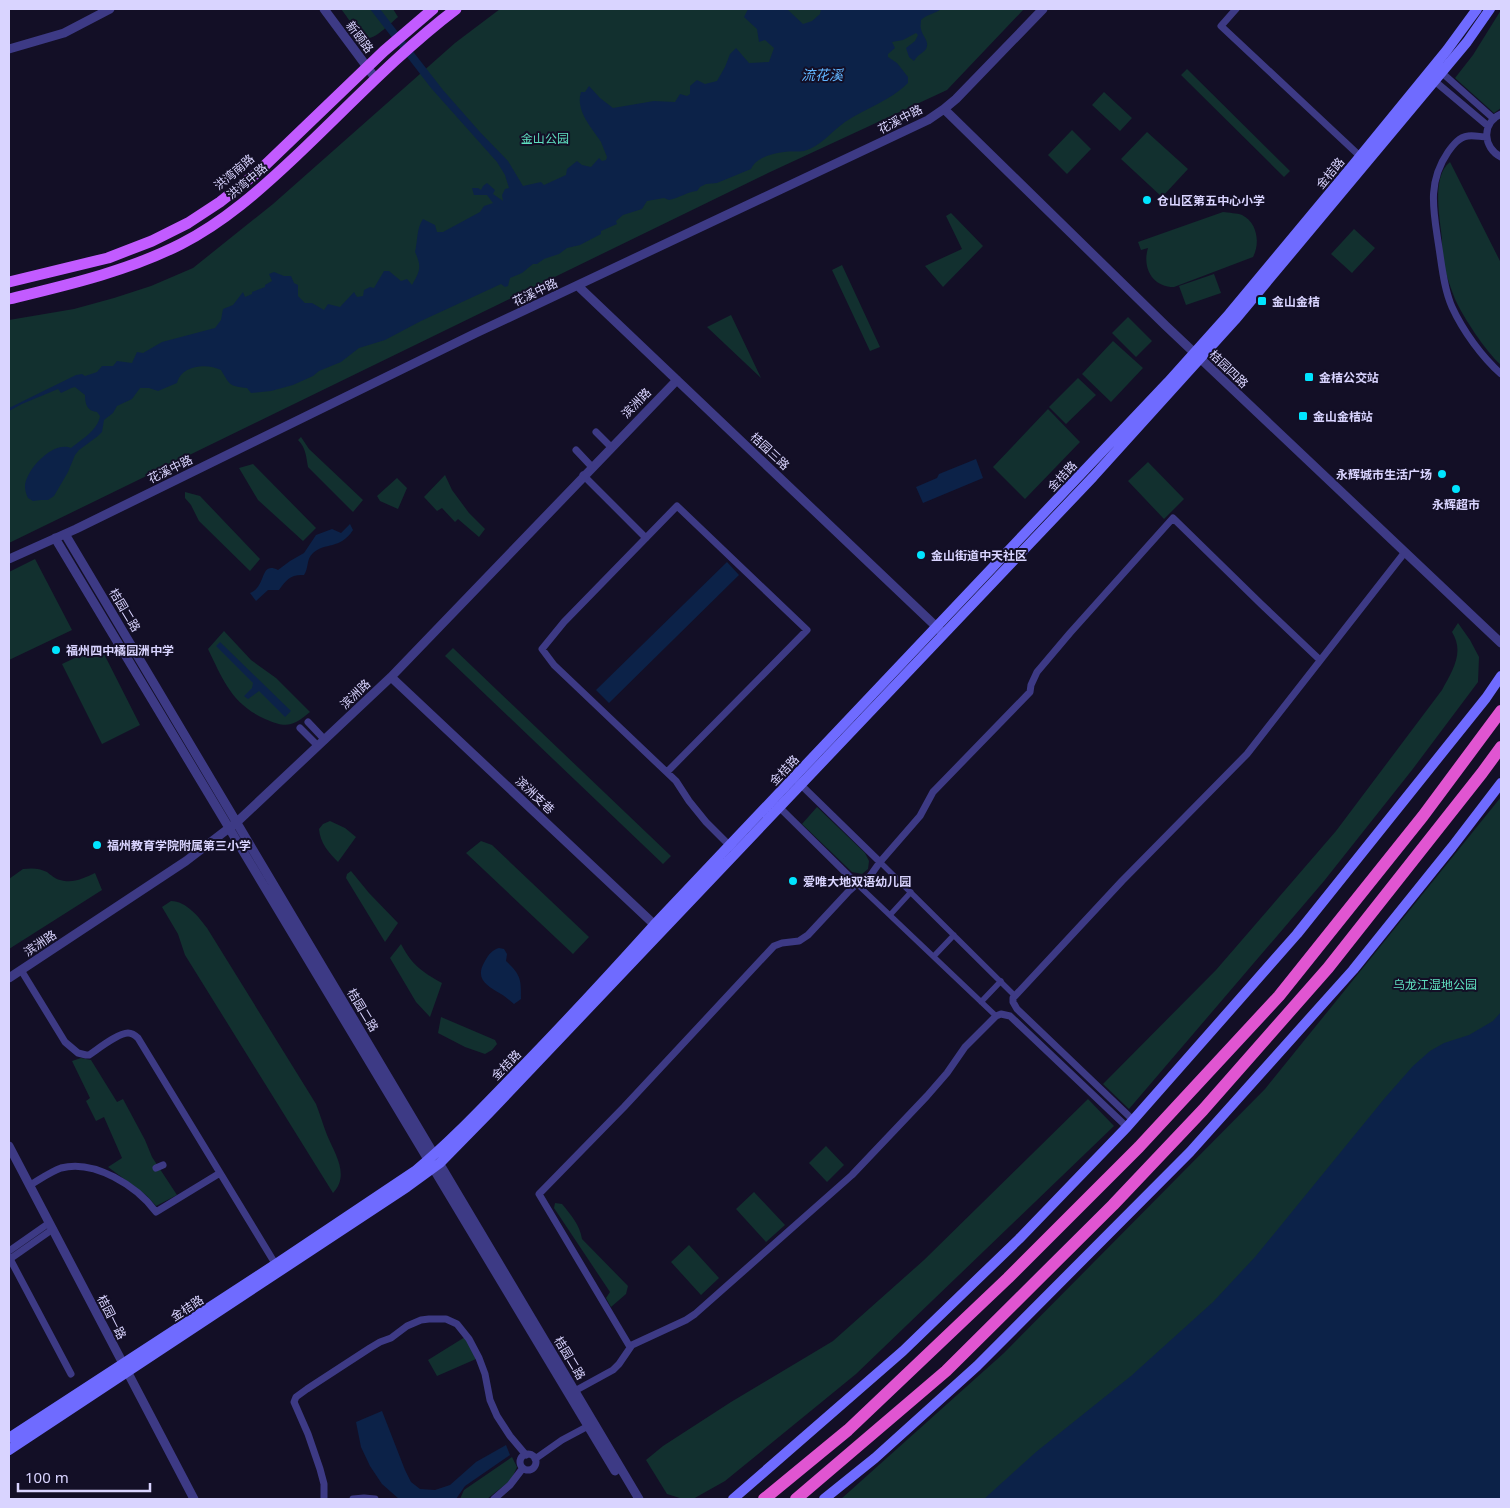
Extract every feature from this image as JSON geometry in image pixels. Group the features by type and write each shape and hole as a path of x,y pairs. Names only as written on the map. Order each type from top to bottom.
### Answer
{"highway":[{"path":"764,1499 848,1430 1008,1278 1139,1147 1279,996 1423,816 1501,711"},
{"path":"796,1499 946,1371 1113,1205 1203,1110 1328,968 1501,747"}],"main road":[{"name":"洪湾南路","path":"9,282 108,258 152,242 188,224 240,187 367,67 433,9"},
{"name":"洪湾中路","path":"9,299 117,270 153,257 222,219 259,191 376,79 456,9"},
{"name":"金桔路","path":"9,1438 125,1368 415,1171 434,1161 485,1105 798,781 1197,356 1229,314 1363,159 1434,73 1477,9"},
{"path":"1434,73 1471,37 1490,9"},
{"path":"733,1499 903,1352 1019,1239 1130,1123 1297,934 1480,705 1501,676"},
{"path":"824,1499 875,1458 978,1366 1190,1152 1352,970 1452,847 1501,783"},
{"path":"9,1450 125,1368 399,1193 434,1161"}],"street":[{"path":"9,49 64,33 110,9"},
{"name":"新颐路","path":"324,9 376,79"},
{"name":"花溪中路","path":"9,560 476,333 911,128 944,109 956,99 1043,9"},
{"path":"1236,9 1221,26 1363,159"},
{"path":"1434,73 1494,119"},
{"path":"1434,73 1488,126"},
{"name":"桔园四路","path":"944,109 1197,356 1501,643"},
{"path":"1501,114 1488,126 1487,137 1490,148 1501,157"},
{"path":"1487,137 1468,136 1456,142 1440,166 1433,196 1441,258 1449,298 1458,318 1476,345 1501,374"},
{"name":"桔园三路","path":"578,286 941,630"},
{"name":"滨洲路","path":"9,978 171,871 237,822 391,677 677,380"},
{"path":"596,432 611,447"},
{"path":"576,450 592,467"},
{"path":"584,475 646,538"},
{"path":"667,772 807,630 677,506 564,622 542,649 563,674 676,781 706,822 733,849"},
{"path":"630,1347 539,1194 629,1102 774,946 799,941 808,935 857,884 870,876 920,816 933,792 1030,692 1034,678 1042,665 1173,518 1320,660"},
{"name":"桔园二路","path":"65,534 237,822 434,1161 572,1393 632,1499"},
{"name":"桔园二路","path":"55,538 229,829 434,1161"},
{"path":"1130,1123 1017,1009 1013,1002 1014,995 1129,874 1248,754 1405,552"},
{"name":"滨洲支巷","path":"391,677 658,928"},
{"path":"308,722 322,743"},
{"path":"300,728 322,743"},
{"path":"798,781 1014,995"},
{"path":"776,804 996,1016"},
{"path":"890,915 911,892"},
{"path":"934,956 954,935"},
{"path":"21,970 65,1042 78,1053 86,1056 89,1055 126,1033 134,1034 138,1038 276,1265"},
{"path":"981,1002 1001,981"},
{"path":"572,1393 613,1370 630,1347 695,1314 852,1175 947,1074 965,1047 996,1016 1006,1014 1014,1020 1130,1123"},
{"name":"桔园一路","path":"9,1146 194,1499"},
{"path":"30,1185 66,1167 98,1170 115,1177 145,1200 156,1212 220,1173"},
{"path":"51,1226 9,1256 12,1271 71,1374"},
{"path":"324,1499 324,1484 320,1470 308,1434 294,1405 295,1400 307,1389 370,1348 392,1338 407,1326 421,1320 451,1320 464,1331 483,1368 490,1400 497,1416 510,1436 526,1454 531,1455 535,1459 536,1464 533,1469 522,1468"},
{"path":"535,1459 562,1440 590,1425"},
{"name":"桔园二路","path":"590,1425 639,1499"},
{"path":"522,1468 520,1462 526,1454"},
{"path":"494,1499 510,1486 522,1468"},
{"path":"353,1499 375,1499"}],"green space":[{"path":"341,9 393,9 398,17 380,33 369,38 357,30"},
{"name":"金山公园","path":"500,9 1024,9 947,90 768,173 9,543 9,320 74,309 114,298 151,286 193,268 273,204 455,43"},
{"path":"1501,10 1501,108 1494,113 1455,78 1473,55"},
{"path":"1187,69 1290,171 1284,177 1181,75"},
{"path":"1104,92 1132,118 1120,131 1092,105"},
{"path":"1072,130 1091,149 1067,174 1048,155"},
{"path":"1147,132 1188,169 1162,197 1121,159"},
{"path":"1450,162 1501,263 1501,365 1475,334 1463,315 1455,299 1444,266 1438,198 1440,177"},
{"path":"1223,212 1242,215 1251,223 1257,240 1253,257 1174,287 1160,284 1150,275 1146,262 1148,248 1141,250 1138,242"},
{"path":"951,213 983,246 943,287 925,266 962,249 946,216"},
{"path":"1354,229 1375,248 1352,273 1331,254"},
{"path":"842,265 880,347 870,351 832,270"},
{"path":"1214,274 1221,293 1186,305 1179,286"},
{"path":"731,315 761,378 707,327"},
{"path":"1128,317 1152,341 1136,357 1112,333"},
{"path":"1113,341 1143,368 1111,402 1082,374"},
{"path":"1078,378 1096,395 1066,424 1049,407"},
{"path":"1048,409 1080,442 1025,499 993,467"},
{"path":"301,437 309,449 363,500 353,512 308,467 304,449 298,440"},
{"path":"1148,462 1184,499 1164,519 1128,481"},
{"path":"253,464 316,528 303,541 258,500 239,468"},
{"path":"445,475 452,490 469,513 485,529 479,537 458,519 455,522 442,508 437,511 424,497"},
{"path":"397,478 407,488 398,509 380,501 377,496"},
{"path":"185,492 200,496 260,559 250,571 199,521 185,498"},
{"path":"35,559 72,630 9,660 9,572"},
{"path":"1458,623 1479,657 1478,682 1412,770 1324,881 1129,1109 1103,1084 1216,970 1336,831 1442,690 1456,662 1457,647 1452,632"},
{"path":"224,631 251,660 276,678 310,712 298,721 284,725 265,719 244,706 224,681 208,649"},
{"path":"100,646 140,725 102,744 62,664"},
{"path":"453,648 671,856 663,864 445,656"},
{"name":"乌龙江湿地公园","path":"1501,797 1501,1022 1213,1310 996,1499 841,1499 1004,1353 1265,1089"},
{"path":"817,807 865,853 869,861 868,869 862,874 852,872 802,824"},
{"path":"330,821 345,828 356,837 338,862 321,839 319,829 323,824"},
{"path":"481,841 492,845 589,937 573,954 466,853"},
{"path":"23,869 41,870 56,879 65,881 78,880 95,873 102,890 9,949 9,879"},
{"path":"351,871 398,923 385,942 346,878 347,874"},
{"path":"171,901 187,907 207,928 316,1104 341,1172 338,1186 333,1193 185,955 178,934 162,907"},
{"path":"401,944 418,967 442,983 430,1017 416,1002 390,958"},
{"path":"441,1017 495,1040 497,1044 485,1054 465,1047 438,1033"},
{"path":"81,1058 91,1060 117,1102 123,1099 152,1157 177,1195 156,1206 147,1196 108,1167 122,1158 104,1117 96,1121 86,1101 90,1098 72,1061"},
{"path":"1088,1099 1114,1126 856,1374 725,1481 693,1499 683,1499 667,1494 646,1460 663,1446 731,1402 833,1341 924,1260"},
{"path":"826,1146 844,1165 827,1182 809,1163"},
{"path":"754,1192 785,1225 766,1242 736,1209"},
{"path":"555,1203 562,1204 572,1216 582,1239 628,1286 626,1294 611,1307 606,1298 610,1292 554,1208"},
{"path":"689,1245 719,1278 701,1295 671,1262"},
{"path":"465,1337 476,1359 437,1376 428,1360"},
{"path":"512,1457 517,1467 511,1480 487,1499 460,1499 464,1490"}],"water":[{"name":"流花溪","path":"370,9 380,9 443,90 508,161 523,186 541,182 544,185 566,175 567,169 577,161 582,165 591,167 599,158 602,161 606,160 607,157 601,142 585,119 580,106 581,92 585,92 589,86 613,108 654,101 675,102 680,94 687,96 690,94 690,86 697,80 705,84 717,81 730,54 736,48 749,63 769,62 774,48 765,40 759,42 757,29 744,17 748,9 788,10 803,24 812,21 820,14 821,9 941,9 921,20 921,28 927,46 914,61 909,57 906,48 915,41 918,35 916,33 903,40 892,42 895,48 888,54 888,57 897,63 908,77 908,83 886,100 845,122 810,149 770,155 760,159 751,169 717,183 706,184 697,191 669,200 664,198 647,201 642,209 623,215 616,221 617,224 601,231 601,234 580,245 567,248 559,254 544,259 537,264 533,264 522,273 510,278 508,286 505,287 501,284 385,340 359,348 341,362 293,385 271,391 251,393 247,388 231,384 221,370 202,366 189,369 179,377 177,383 158,391 140,388 132,399 117,406 113,413 104,420 102,432 75,455 68,472 54,496 48,500 33,501 28,498 25,486 30,472 36,464 49,452 57,448 71,448 93,430 100,416 97,412 89,409 86,404 85,395 75,387 61,393 58,389 9,411 9,408 76,375 82,374 85,376 97,372 102,366 113,366 117,361 132,363 137,352 143,353 162,342 215,328 221,320 223,309 233,305 243,292 245,297 265,287 265,285 272,281 269,274 274,272 284,276 291,276 294,283 298,285 298,296 305,303 312,303 324,310 328,304 340,307 354,292 357,297 363,296 364,290 370,287 374,288 384,271 389,271 401,281 407,279 412,285 419,269 419,262 415,252 418,231 423,219 435,225 437,232 443,232 480,212 484,206 493,203 487,195 474,195 472,188 481,190 487,183 495,190 493,194 503,201 502,195 505,189 509,188 505,175 497,162 431,88"},
{"path":"976,459 983,478 923,503 916,487 937,478 939,474"},
{"path":"350,524 353,530 343,540 322,548 311,555 304,575 292,577 279,590 268,590 256,601 250,593 259,586 268,569 278,570 304,553 316,535 332,529 341,533"},
{"path":"727,562 739,575 609,703 596,690"},
{"path":"220,642 291,711 285,717 259,691 248,699 244,696 252,688 253,683 216,646"},
{"path":"499,948 504,949 507,954 506,961 515,970 519,978 521,999 514,1004 487,985 482,977 482,967 486,959 489,954"},
{"path":"1501,1012 1501,1499 984,1499 1036,1452 1131,1376 1213,1302 1255,1257 1413,1066 1430,1051 1444,1043 1469,1035 1493,1021"},
{"path":"382,1411 405,1470 411,1482 420,1489 435,1490 450,1485 476,1462 506,1445 510,1455 465,1486 456,1499 399,1499 382,1484 370,1466 361,1447 356,1422"}],"place":[{"name":"仓山区第五中心小学","path":"1147,200"},
{"name":"金山金桔","path":"1262,301"},
{"name":"金桔公交站","path":"1309,377"},
{"name":"金山金桔站","path":"1303,416"},
{"name":"永辉城市生活广场","path":"1442,474"},
{"name":"永辉超市","path":"1456,489"},
{"name":"金山街道中天社区","path":"921,555"},
{"name":"福州四中橘园洲中学","path":"56,650"},
{"name":"福州教育学院附属第三小学","path":"97,845"},
{"name":"爱唯大地双语幼儿园","path":"793,881"}]}
